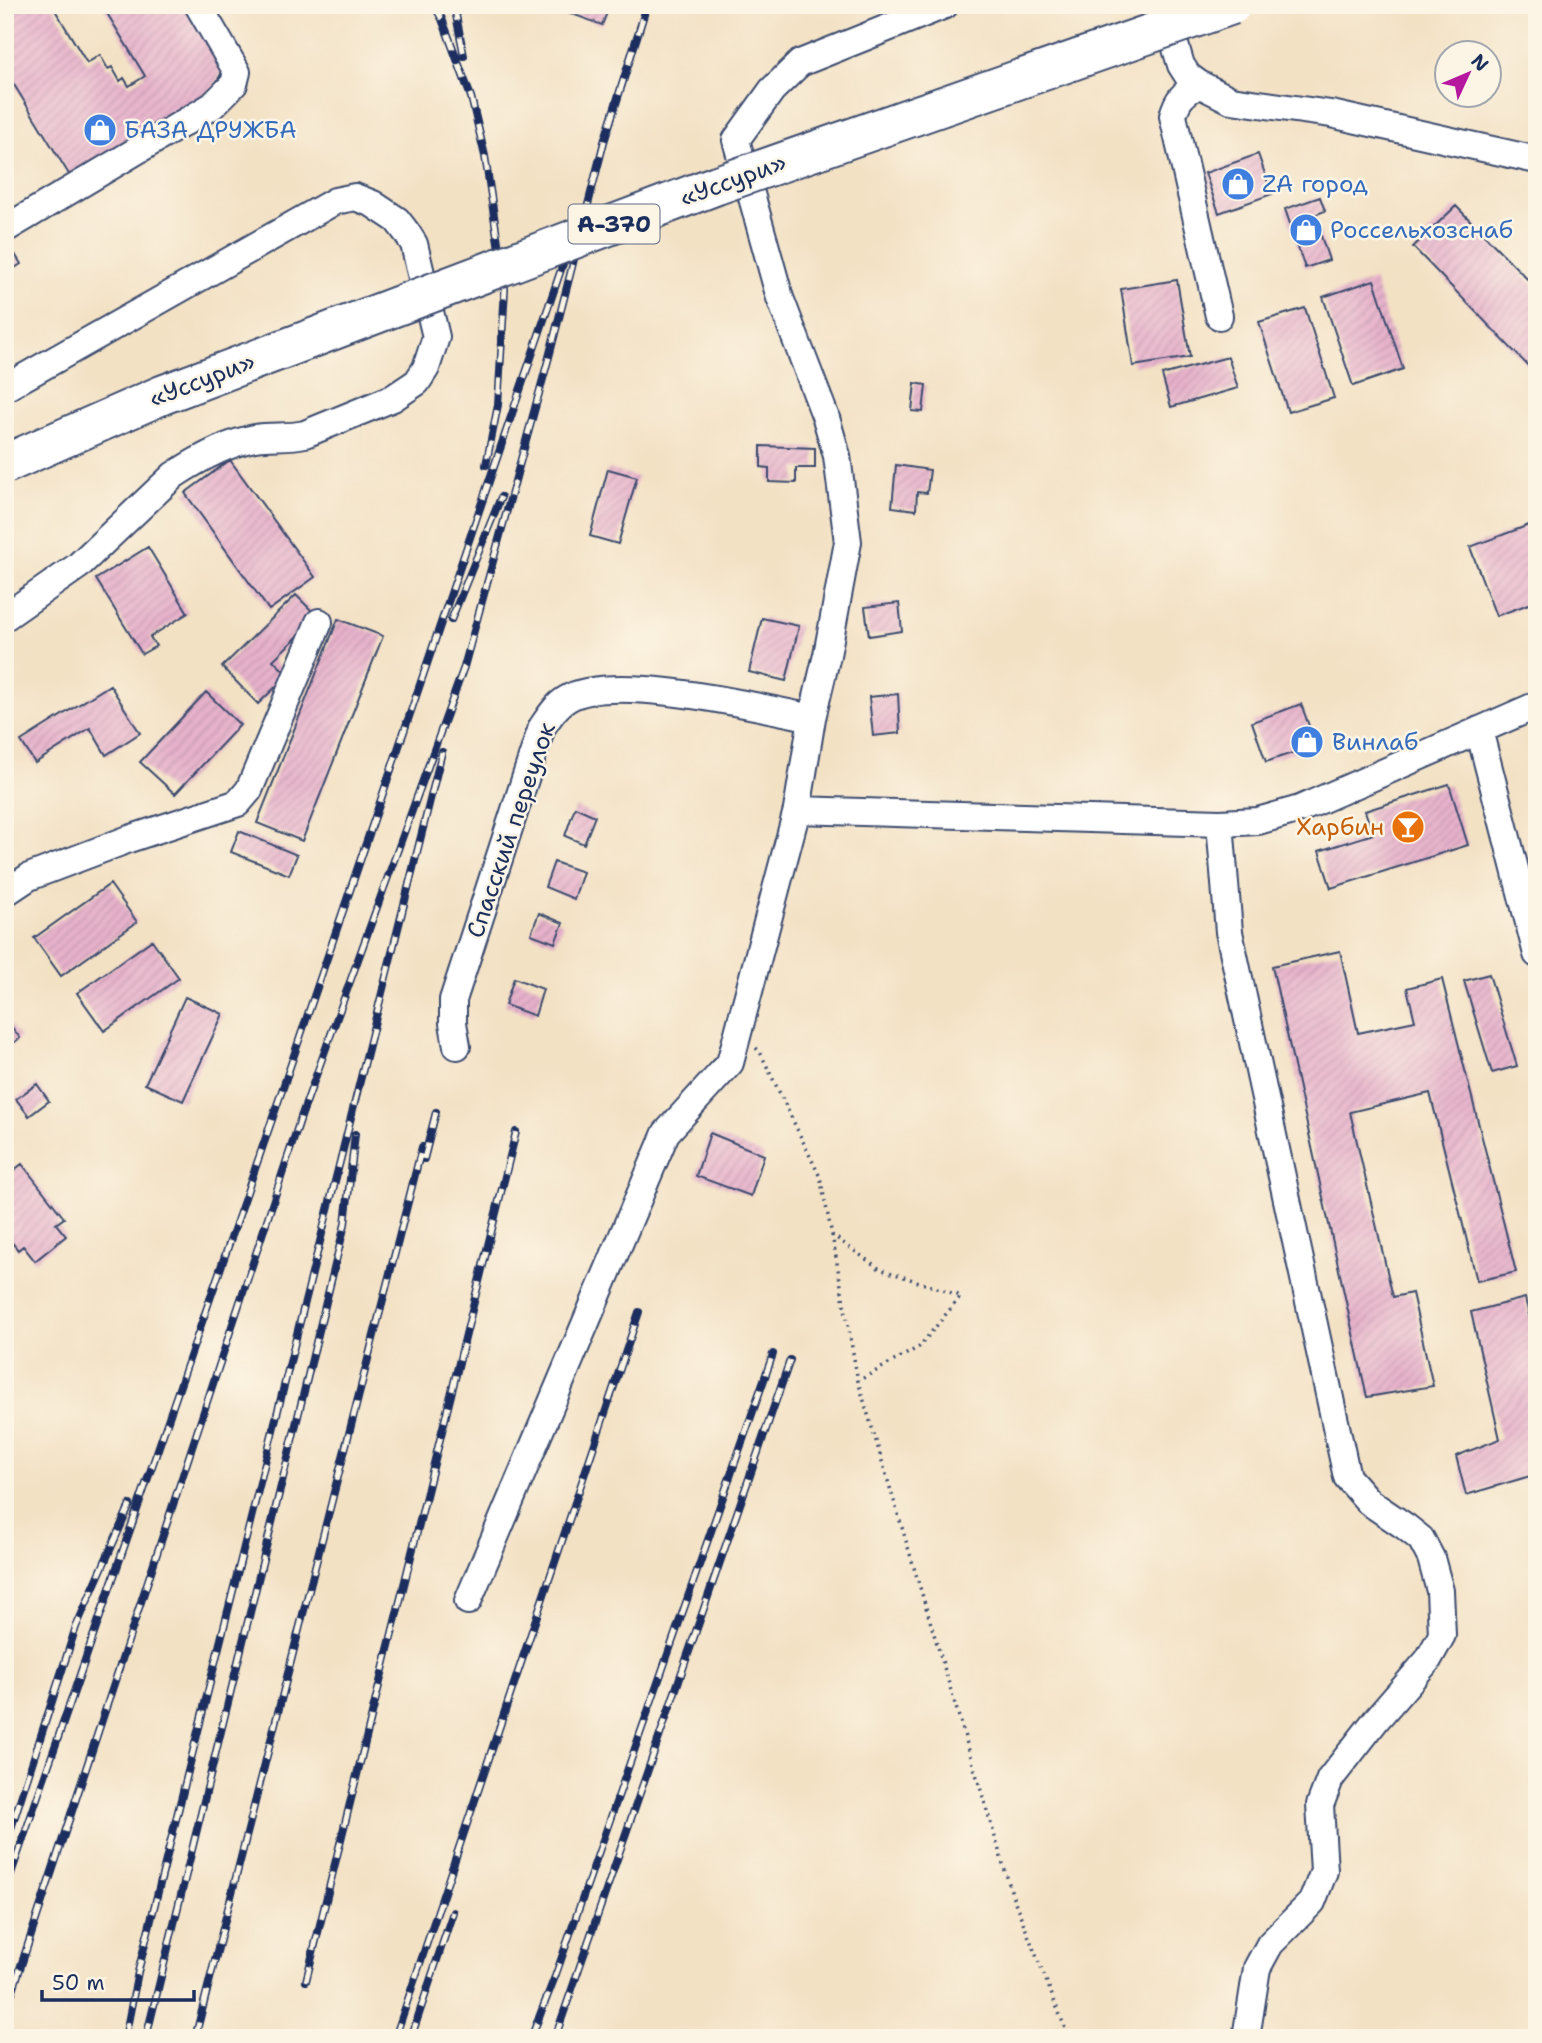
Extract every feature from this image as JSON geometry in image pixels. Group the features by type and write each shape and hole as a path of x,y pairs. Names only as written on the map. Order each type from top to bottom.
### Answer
{"highway":[{"name":"«Уссури»","path":"5,464 162,395 717,185 1232,5"}],"street":[{"path":"5,229 212,106 234,84 237,72 198,5"},
{"path":"468,1601 666,1133 730,1063 797,810 812,718 848,542 836,456 826,418 780,298 736,141 772,90 800,63 945,5"},
{"path":"1164,5 1181,65 1188,76 1231,100 1331,114 1537,160"},
{"path":"1199,84 1185,92 1176,103 1173,116 1219,316"},
{"path":"5,388 335,201 355,197 373,204 397,220 414,244 436,337 426,368 417,383 393,398 305,434 290,438 257,438 190,464 174,475 78,566 5,617"},
{"path":"5,894 29,877 129,839 238,803 249,790 319,622"},
{"name":"Спасский переулок","path":"457,1046 453,1000 542,727 551,712 567,698 587,691 609,689 672,692 812,718"},
{"path":"797,810 1220,823 1258,821 1300,809 1537,705"},
{"path":"1479,730 1537,954"},
{"path":"1220,823 1229,932 1347,1477 1369,1502 1421,1539 1431,1558 1443,1614 1442,1635 1428,1660 1330,1779 1320,1805 1324,1871 1312,1902 1270,1944 1257,1968 1246,2038"}],"path":[{"path":"738,1031 760,1052 820,1177 858,1381 1013,1897 1069,2038"},
{"path":"832,1235 880,1269 961,1296 919,1347 858,1381"}],"building":[{"path":"5,5 52,5 87,63 100,55 108,69 112,67 120,81 124,78 129,86 145,76 102,5 187,5 225,67 212,90 70,176 5,70"},
{"path":"566,5 610,5 602,25 564,11"},
{"name":"ZA город","path":"1258,154 1272,194 1219,213 1205,173"},
{"path":"1320,197 1325,211 1314,215 1329,260 1305,268 1285,209"},
{"path":"1456,206 1537,289 1537,375 1413,247"},
{"path":"5,238 21,264 5,274"},
{"path":"1177,280 1190,357 1133,366 1121,289"},
{"path":"1374,280 1403,369 1353,386 1323,297"},
{"path":"1305,308 1334,398 1288,412 1259,322"},
{"path":"1228,357 1238,388 1171,407 1162,375"},
{"path":"915,383 926,385 923,412 912,411"},
{"path":"761,446 815,448 815,468 796,468 796,483 769,482 769,468 761,467"},
{"path":"230,460 315,577 269,610 185,493"},
{"path":"896,465 930,470 927,493 917,492 916,510 892,507"},
{"path":"608,469 637,477 618,544 590,536"},
{"path":"1537,522 1537,601 1496,616 1470,547"},
{"path":"148,547 188,613 150,637 156,646 142,654 96,579"},
{"path":"296,595 318,617 273,660 288,675 258,704 222,667"},
{"path":"899,603 902,631 869,636 865,607"},
{"path":"762,618 799,626 786,681 749,672"},
{"path":"338,619 383,636 302,841 257,823"},
{"path":"110,685 140,733 106,755 90,728 35,763 21,741"},
{"path":"206,692 240,725 175,794 140,762"},
{"path":"898,694 900,733 873,736 869,697"},
{"path":"1301,704 1316,745 1266,762 1252,722"},
{"path":"1449,784 1468,845 1331,888 1319,851 1373,834 1365,811"},
{"path":"575,807 595,816 584,844 565,836"},
{"path":"239,831 297,855 289,875 231,852"},
{"path":"554,862 583,872 574,899 545,887"},
{"path":"110,884 137,922 61,976 34,938"},
{"path":"539,913 563,923 555,943 531,934"},
{"path":"152,940 179,978 104,1031 77,993"},
{"path":"1340,951 1358,1033 1415,1021 1407,988 1442,979 1516,1272 1477,1281 1430,1093 1350,1112 1393,1297 1412,1293 1433,1386 1367,1397 1272,966"},
{"path":"1489,974 1517,1066 1492,1073 1464,981"},
{"path":"514,978 543,989 535,1016 505,1005"},
{"path":"185,997 223,1014 183,1101 145,1084"},
{"path":"5,1018 20,1038 5,1049"},
{"path":"37,1084 49,1101 29,1116 16,1099"},
{"path":"710,1133 764,1155 751,1196 696,1176"},
{"path":"22,1164 64,1218 56,1224 66,1236 35,1261 23,1246 18,1250 5,1234 5,1177"},
{"path":"1525,1298 1534,1337 1537,1337 1537,1474 1466,1495 1456,1456 1500,1439 1471,1312"}],"railway":[{"path":"434,5 442,19 471,97 485,156 505,289 498,405 486,465"},
{"path":"454,5 464,56"},
{"path":"5,2014 301,1117 464,667 549,357 604,142 647,5"},
{"path":"5,1891 274,1114 566,255"},
{"path":"451,620 501,497"},
{"path":"125,2038 138,1972 442,752"},
{"path":"424,1159 436,1112"},
{"path":"306,1981 516,1132"},
{"path":"146,2038 345,1224 355,1134"},
{"path":"195,2038 422,1147"},
{"path":"395,2038 639,1312"},
{"path":"531,2038 556,1974 773,1354"},
{"path":"555,2038 790,1360"},
{"path":"5,1847 76,1627 130,1505"},
{"path":"411,2038 453,1912"}],"place":[{"name":"БАЗА ДРУЖБА","path":"100,130"},
{"name":"ZA город","path":"1238,184"},
{"name":"Россельхозснаб","path":"1306,230"},
{"name":"Винлаб","path":"1307,742"},
{"name":"Харбин","path":"1408,827"}]}
